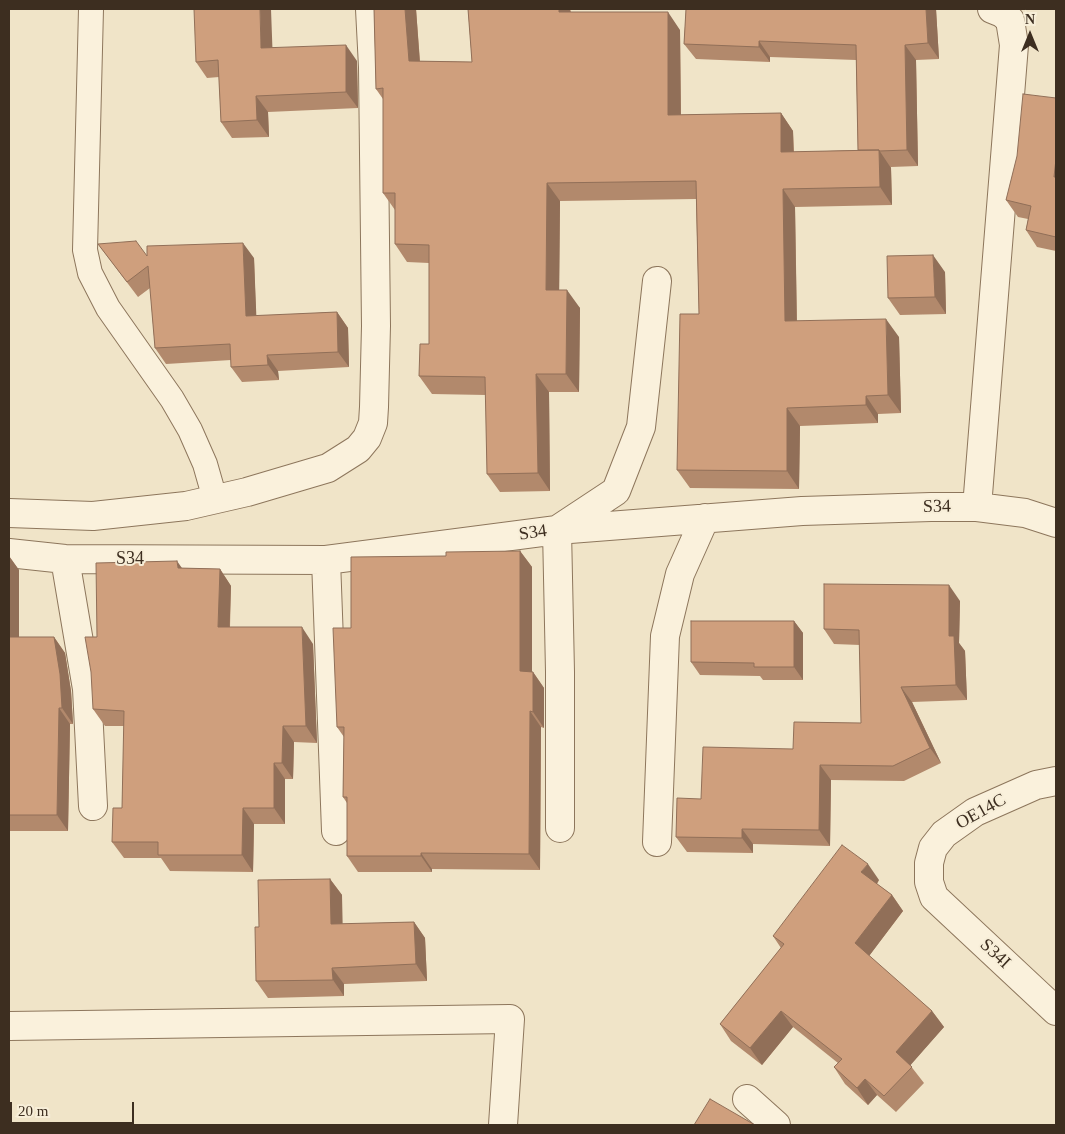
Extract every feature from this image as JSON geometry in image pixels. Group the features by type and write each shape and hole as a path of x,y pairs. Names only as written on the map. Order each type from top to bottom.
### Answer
{"street":[{"path":"9,513 93,516 186,506 328,468 358,449 367,438 373,423 376,306 373,67 370,9"},
{"path":"977,507 1014,46 1010,20 1002,13 992,9"},
{"path":"560,828 560,672 557,530 616,491 641,427 657,282"},
{"name":"S34","path":"9,554 64,559 326,560 557,530 802,511 977,507 1025,513 1056,523"},
{"path":"657,842 666,636 680,574 705,518"},
{"path":"64,559 86,689 93,806"},
{"path":"326,560 336,831"},
{"name":"OE14C","path":"934,897 928,882 928,863 933,848 944,834 974,812 1036,785 1056,781"},
{"name":"S34I","path":"934,897 1056,1012"},
{"path":"9,1026 510,1019 503,1125"},
{"path":"747,1099 776,1125"}],"lane":[{"path":"92,9 85,250 90,273 108,308 172,400 190,430 205,464 215,499"}],"building":[{"path":"194,9 260,9 261,48 346,45 346,92 256,96 257,120 221,122 218,60 196,62"},
{"path":"374,9 405,9 409,61 472,62 468,9 559,9 559,12 668,12 668,115 781,113 781,152 879,150 880,187 783,189 785,321 886,319 888,395 866,396 866,405 787,408 787,471 677,470 680,314 699,314 696,181 547,183 546,290 567,290 566,374 536,374 538,473 487,474 485,377 419,376 420,344 429,344 429,245 395,244 395,193 383,193 383,88 376,89"},
{"path":"686,9 926,9 928,43 905,45 907,150 858,150 856,45 759,41 759,47 684,44"},
{"path":"1023,94 1056,98 1056,159 1054,177 1056,177 1056,237 1026,230 1031,206 1006,200 1017,156"},
{"path":"136,241 147,256 147,246 243,243 246,316 337,312 338,352 267,355 268,365 231,367 230,344 155,348 148,266 127,282 98,244"},
{"path":"933,255 935,297 888,298 887,256"},
{"path":"520,551 520,671 533,672 533,712 530,711 529,854 421,853 421,856 347,856 347,797 343,797 344,727 337,727 333,628 351,628 351,557 446,556 446,552"},
{"path":"177,561 178,568 220,569 218,627 302,627 306,726 283,726 282,763 274,763 274,808 243,808 242,855 158,855 158,842 112,842 113,808 122,808 124,711 93,709 91,672 85,637 97,637 96,563"},
{"path":"824,584 949,585 949,636 954,636 956,685 901,687 930,748 893,766 820,765 819,830 742,829 742,838 676,837 677,798 701,799 703,747 793,749 794,722 861,723 859,630 824,629"},
{"path":"691,621 794,621 794,667 754,667 754,663 691,662"},
{"path":"9,637 54,637 60,674 62,708 59,708 57,815 9,815"},
{"path":"842,845 868,864 861,872 892,895 855,943 932,1011 896,1052 912,1067 884,1096 865,1079 857,1088 834,1067 842,1059 781,1011 750,1048 720,1024 784,944 773,936"},
{"path":"330,879 331,924 414,922 416,964 332,968 333,980 256,981 255,927 259,927 258,880"},
{"path":"710,1099 755,1125 694,1125"}]}
